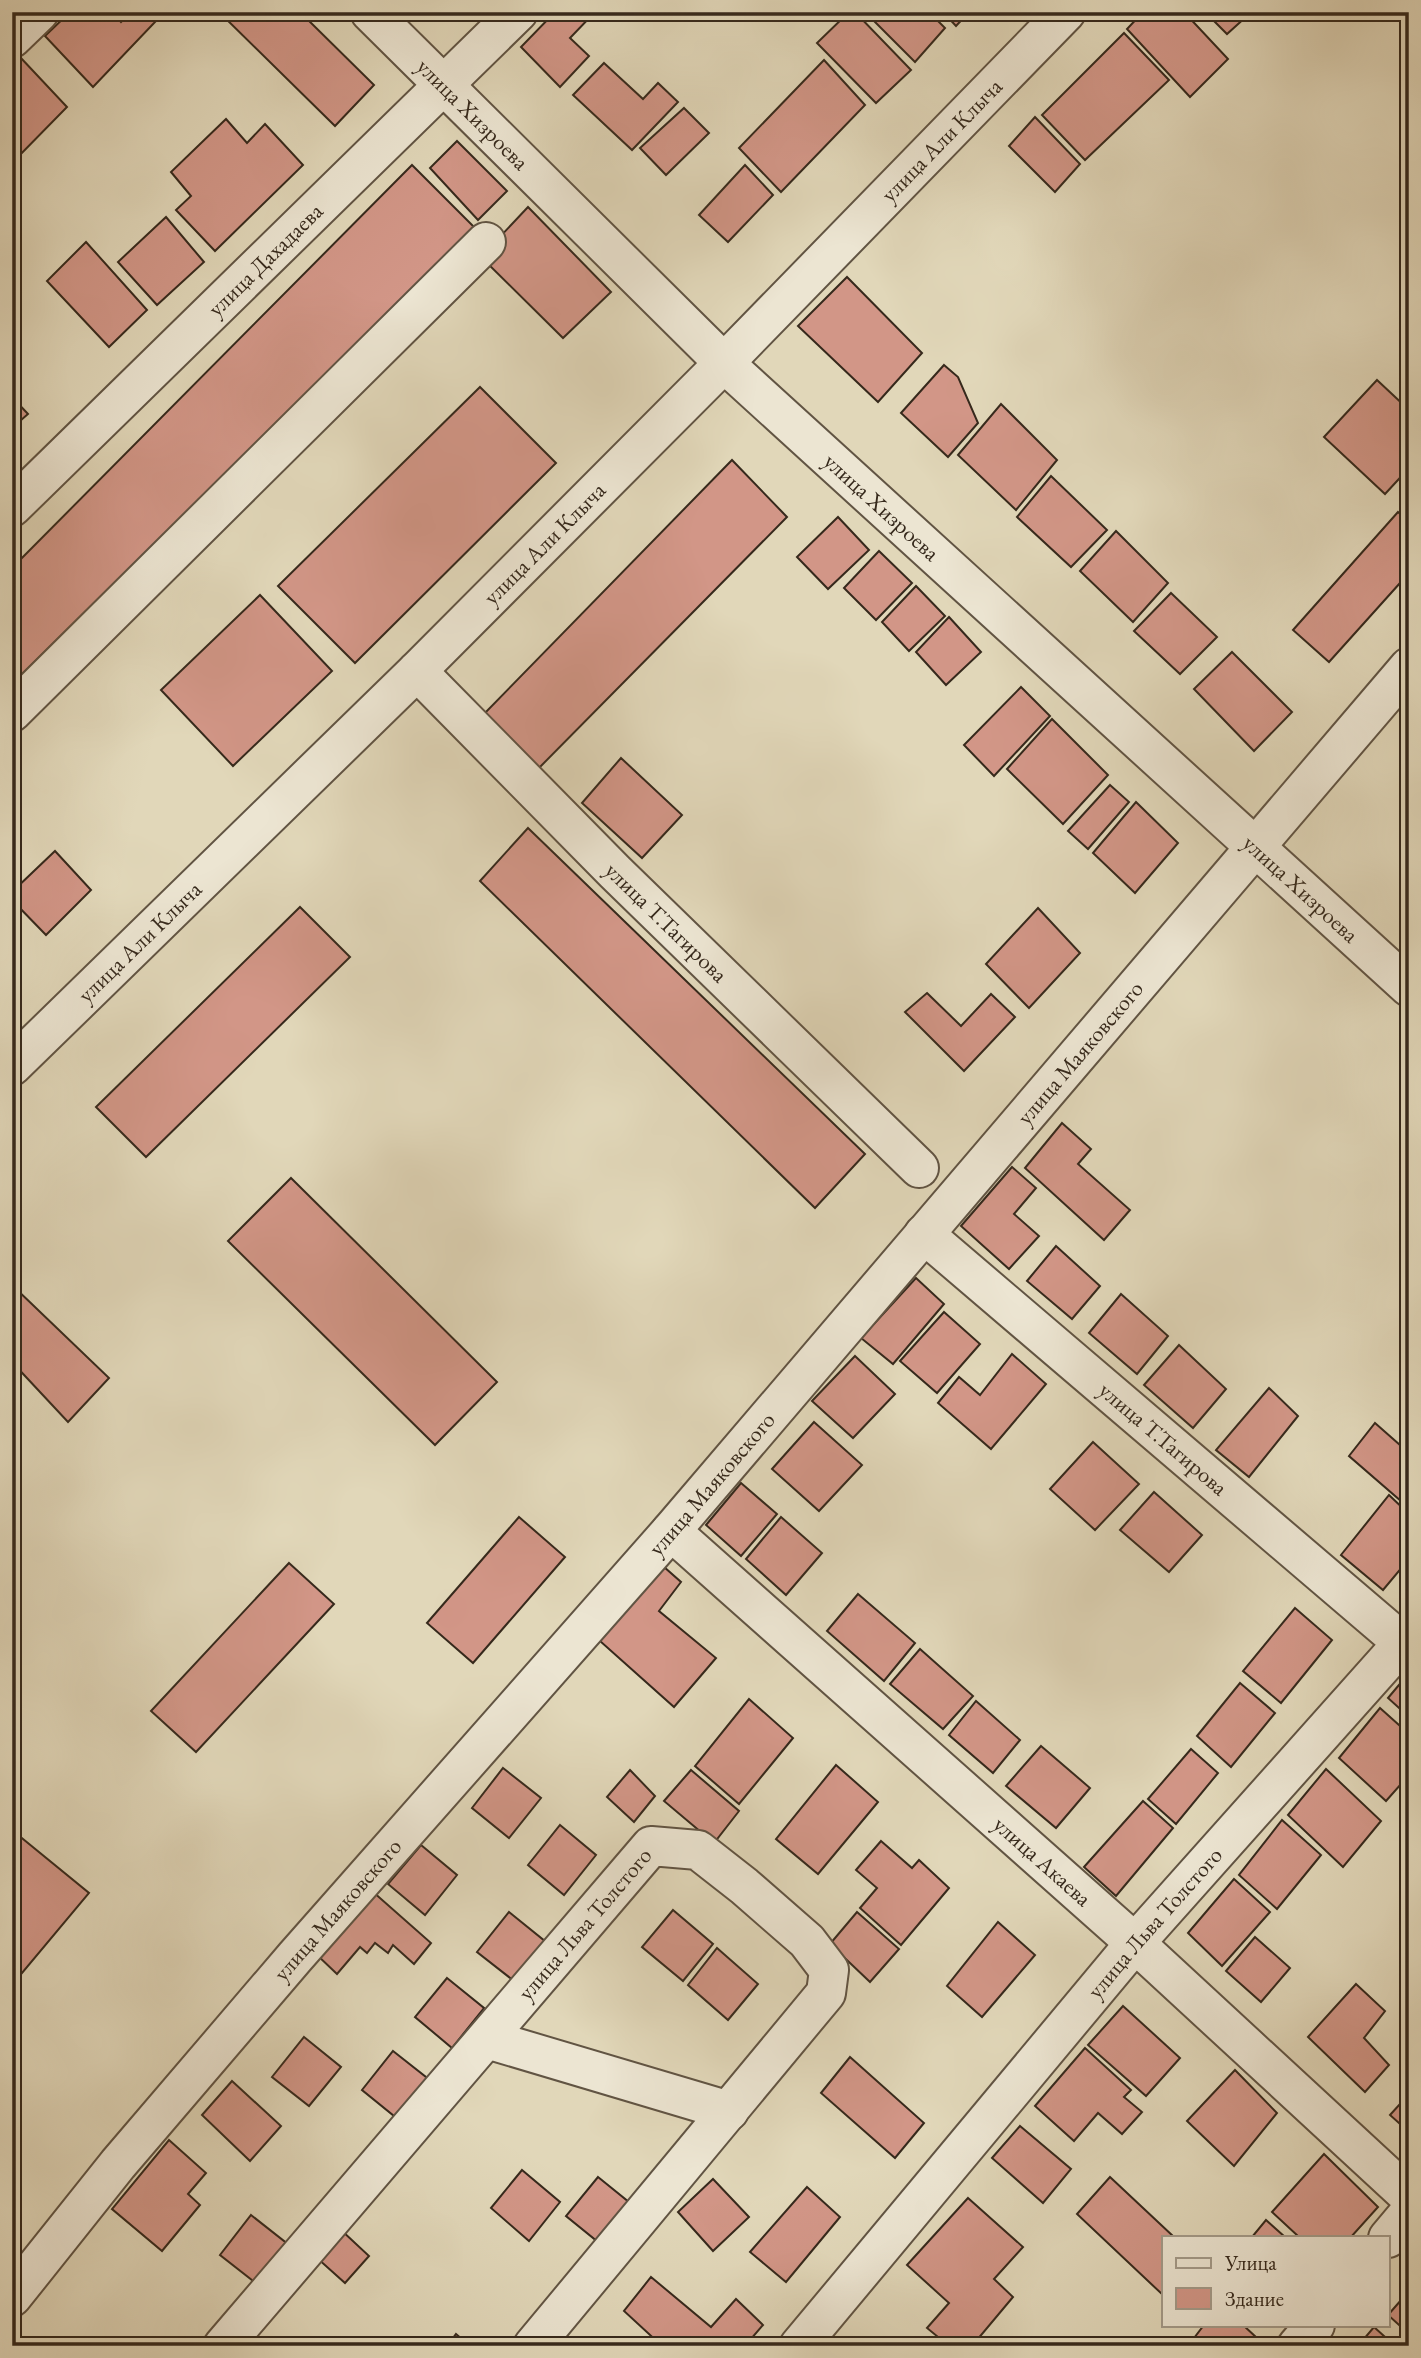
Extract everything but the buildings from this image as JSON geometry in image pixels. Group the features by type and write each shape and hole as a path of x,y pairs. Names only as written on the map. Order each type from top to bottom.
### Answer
{"street":[{"path":"12,38 39,12"},
{"name":"улица Хизроева","path":"370,12 724,363 1409,988"},
{"name":"улица Дахадаева","path":"12,507 518,12"},
{"name":"улица Али Клыча","path":"12,1066 417,671 724,363 1066,12"},
{"path":"12,712 486,243"},
{"name":"улица Маяковского","path":"12,2297 118,2164 286,1968 671,1531 1409,667"},
{"name":"улица Т.Тагирова","path":"417,671 615,872 919,1168"},
{"name":"улица Т.Тагирова","path":"924,1234 1406,1639"},
{"name":"улица Акаева","path":"671,1531 1135,1943 1409,2196"},
{"name":"улица Льва Толстого","path":"799,2346 1135,1943 1406,1639"},
{"name":"улица Льва Толстого","path":"223,2346 651,1846 698,1850 807,1941 829,1970 826,1993 533,2346"},
{"path":"487,2039 729,2110"},
{"path":"1390,2236 1409,2214"},
{"path":"1297,2346 1314,2326"}]}
